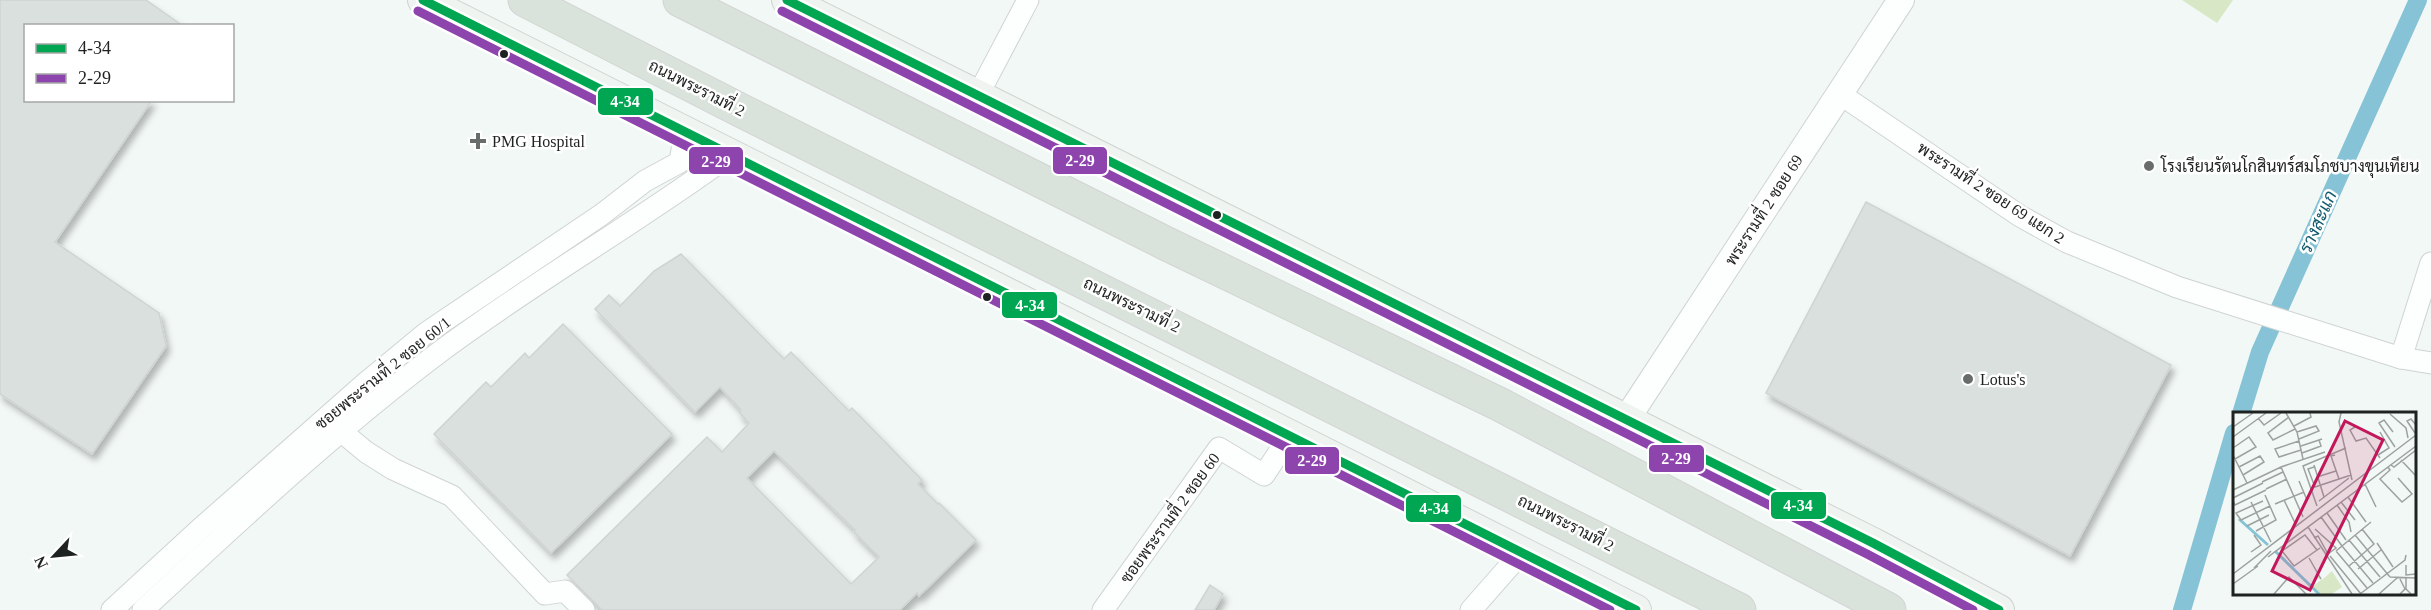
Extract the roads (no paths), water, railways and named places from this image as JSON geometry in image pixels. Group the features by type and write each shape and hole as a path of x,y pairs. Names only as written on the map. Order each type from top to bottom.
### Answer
{"highway":[{"name":"ถนนพระรามที่ 2","path":"525,0 1739,610"},
{"path":"680,0 1167,244 1499,404 1890,610"}],"main road":[{"path":"423,0 888,236 1291,434 1635,610"},
{"path":"787,0 1873,543 1999,610"}],"street":[{"path":"978,96 1028,0"},
{"name":"พระรามที่ 2 ซอย 69","path":"1626,420 1901,0"},
{"name":"พระรามที่ 2 ซอย 69 แยก 2","path":"1840,94 1994,199 2067,243 2177,286 2290,324 2401,358 2431,363"},
{"name":"ซอยพระรามที่ 2 ซอย 60/1","path":"112,610 200,529 426,333 600,215 645,181 680,162 685,132"},
{"name":"ซอยพระรามที่ 2 ซอย 60/1","path":"143,610 342,432 441,351 572,261 666,201 730,154"},
{"path":"2401,358 2431,263"},
{"path":"342,432 366,452 393,469 452,496 545,594 565,591 584,610"},
{"name":"ซอยพระรามที่ 2 ซอย 60","path":"1103,610 1219,448 1264,475 1291,434"},
{"path":"1471,610 1522,552"}],"waterway":[{"name":"รางสะแก","path":"2242,412 2260,352 2418,0"},
{"name":"รางสะแก","path":"2182,610 2233,436"}],"place":[{"name":"PMG Hospital","path":"478,141"},
{"name":"โรงเรียนรัตนโกสินทร์สมโภชบางขุนเทียน","path":"2149,166"},
{"name":"Lotus's","path":"1968,379"}]}
